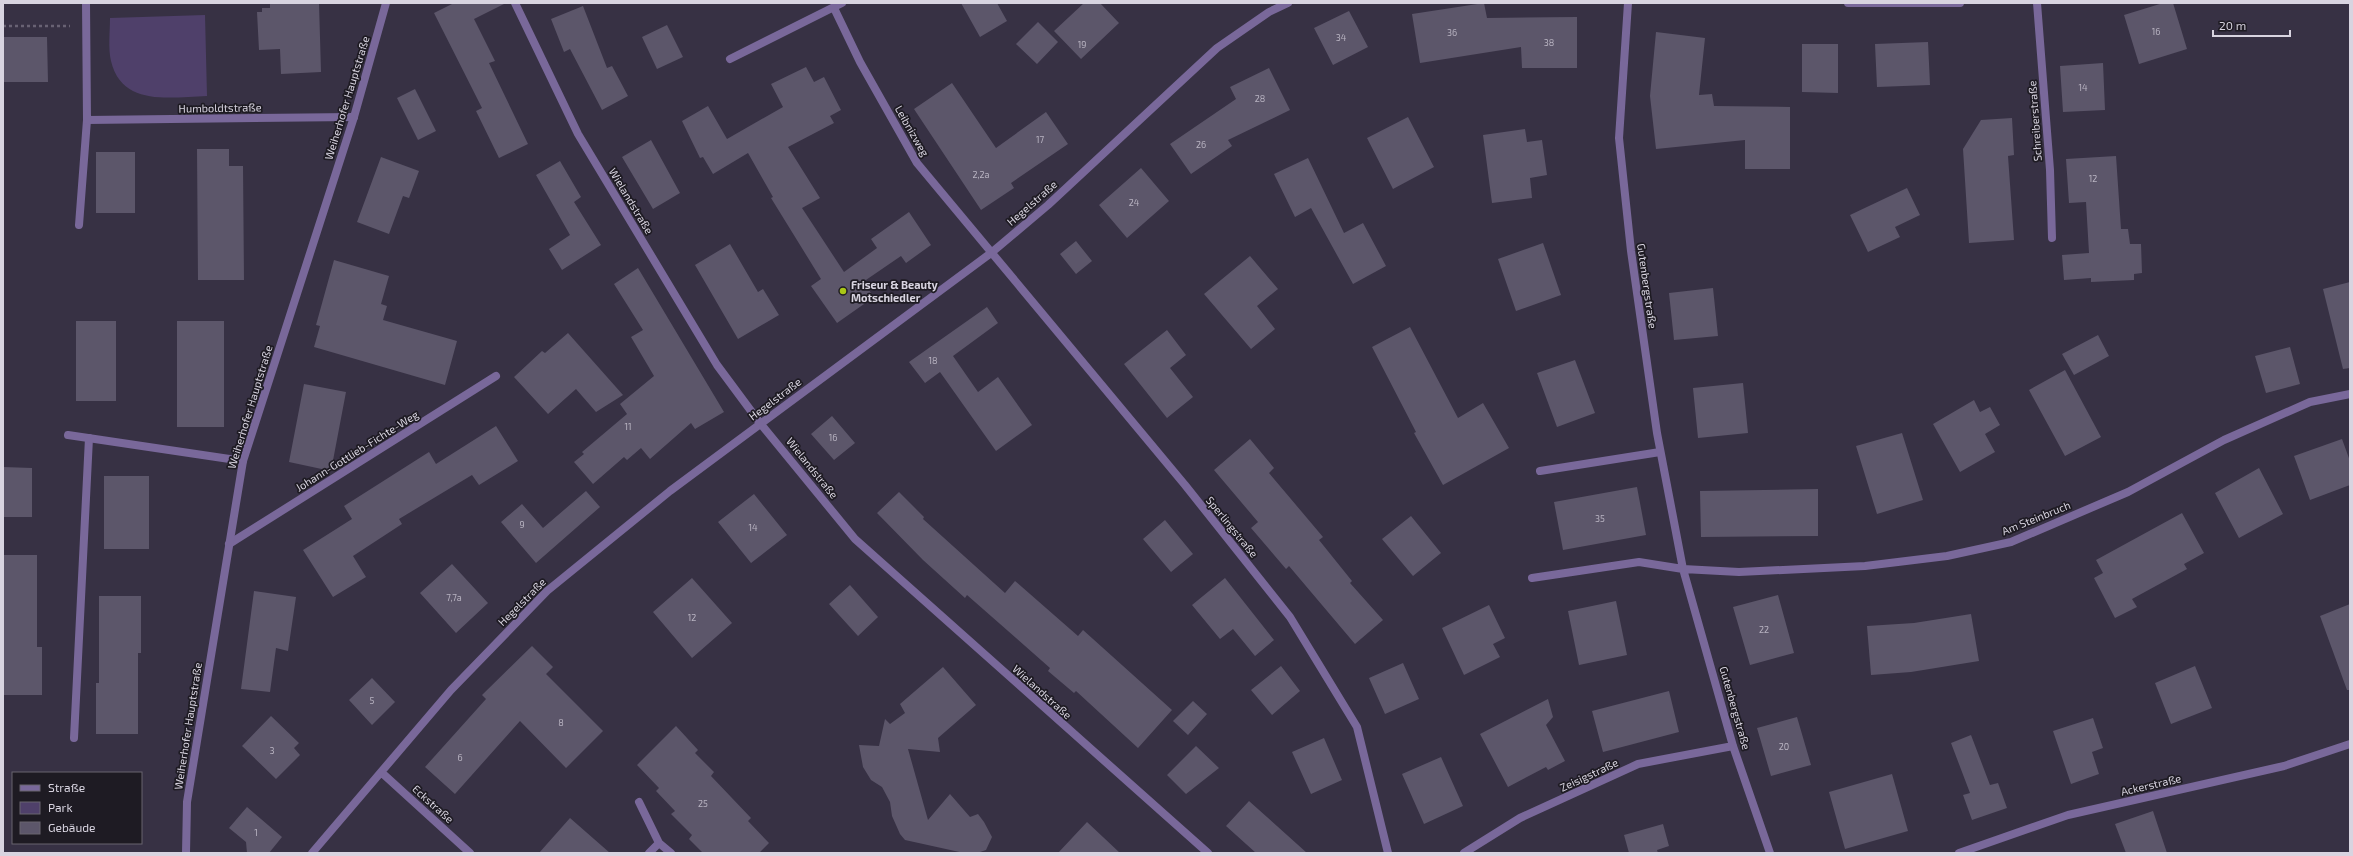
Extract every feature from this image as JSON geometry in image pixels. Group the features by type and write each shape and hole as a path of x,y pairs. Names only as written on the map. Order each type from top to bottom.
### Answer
{"street":[{"path":"79,225 87,120 86,3"},
{"name":"Weiherhofer Hauptstraße","path":"186,853 187,802 243,461 354,118 386,3"},
{"name":"Wielandstraße","path":"515,3 578,134 717,365 760,423 855,539 1208,853"},
{"path":"730,59 842,3"},
{"name":"Hegelstraße","path":"312,853 451,690 547,591 670,491 991,253 1048,205 1217,48 1269,12 1288,3"},
{"name":"Gutenbergstraße","path":"1628,3 1619,138 1631,251 1660,452 1683,568 1734,746 1770,853"},
{"path":"1848,3 1960,3"},
{"name":"Schreiberstraße","path":"2037,3 2050,170 2052,238"},
{"name":"Leibnizweg","path":"834,8 860,62 917,163 991,253"},
{"name":"Humboldtstraße","path":"87,120 354,118"},
{"name":"Sperlingstraße","path":"991,253 1090,370 1290,617 1357,727 1388,853"},
{"name":"Johann-Gottlieb-Fichte-Weg","path":"229,544 496,376"},
{"name":"Am Steinbruch","path":"1683,568 1739,572 1865,566 1947,556 2011,542 2128,492 2224,440 2310,402 2350,394"},
{"path":"68,435 243,461"},
{"path":"74,738 89,438"},
{"path":"1540,471 1660,452"},
{"path":"1532,578 1639,562 1683,568"},
{"name":"Ackerstraße","path":"1964,852 2068,815 2284,766 2350,744"},
{"name":"Zeisigstraße","path":"1464,853 1520,818 1638,764 1734,746"},
{"name":"Eckstraße","path":"381,772 470,853"},
{"path":"639,802 659,843 671,853"},
{"path":"649,853 659,843"}],"path":[{"path":"3,26 86,26"}],"green space":[{"path":"205,15 207,96 149,96 136,93 125,86 117,76 110,56 110,18"}],"building":[{"path":"270,3 319,3 321,72 281,74 280,49 259,50 257,12 262,12 262,8 270,8"},
{"path":"454,3 506,3 474,19 495,61 489,63 528,144 499,158 476,111 482,108 434,13"},
{"path":"961,3 997,3 1007,21 980,37"},
{"path":"1084,3 1100,3 1119,23 1081,59 1054,31"},
{"path":"1484,3 1487,18 1577,17 1577,68 1522,68 1521,47 1420,63 1412,14"},
{"path":"2163,3 2173,3 2187,49 2139,64 2124,15"},
{"path":"583,6 607,68 612,66 628,96 602,110 570,49 564,52 551,19"},
{"path":"1349,11 1368,47 1333,65 1314,28"},
{"path":"1038,22 1058,42 1037,64 1016,44"},
{"path":"667,25 683,57 657,69 642,37"},
{"path":"1656,32 1705,38 1699,95 1712,94 1714,106 1790,107 1790,169 1745,169 1745,140 1656,149 1650,96"},
{"path":"3,37 47,37 48,82 3,82"},
{"path":"1928,42 1930,85 1877,87 1875,44"},
{"path":"1802,44 1838,44 1838,93 1802,92"},
{"path":"2103,63 2105,110 2063,112 2060,66"},
{"path":"806,67 814,82 824,77 841,110 830,116 834,123 788,147 820,198 802,208 844,272 877,248 871,239 909,212 931,245 906,263 901,256 863,282 874,297 837,323 811,286 821,279 771,198 773,197 748,153 713,174 703,157 700,158 682,121 708,106 727,139 783,107 771,84"},
{"path":"1269,68 1290,110 1228,140 1232,146 1191,174 1170,144 1236,99 1230,87"},
{"path":"952,83 996,148 1046,112 1068,144 1011,183 1014,188 981,210 914,109"},
{"path":"415,89 436,131 418,140 397,98"},
{"path":"1408,117 1434,167 1393,189 1367,138"},
{"path":"2012,118 2014,155 2008,156 2014,240 1969,243 1963,149 1981,120"},
{"path":"1525,129 1527,142 1542,140 1547,175 1530,178 1532,198 1492,203 1483,135"},
{"path":"651,140 680,193 653,209 622,157"},
{"path":"197,149 229,149 229,166 243,166 244,280 198,280"},
{"path":"96,152 135,152 135,213 96,213"},
{"path":"2116,156 2121,229 2128,229 2130,244 2141,244 2142,273 2134,274 2134,280 2091,282 2091,278 2064,280 2062,255 2089,253 2086,202 2069,203 2066,159"},
{"path":"381,157 419,171 409,198 403,196 389,234 357,222"},
{"path":"1308,158 1344,233 1363,223 1386,266 1353,284 1311,208 1295,217 1274,174"},
{"path":"560,161 581,197 574,202 601,245 562,270 549,249 570,235 536,175"},
{"path":"1141,168 1169,201 1127,238 1099,205"},
{"path":"1907,188 1920,215 1895,227 1900,237 1868,252 1850,215"},
{"path":"1076,241 1092,261 1076,274 1060,254"},
{"path":"1543,243 1561,295 1516,311 1498,259"},
{"path":"730,244 758,292 763,289 779,315 738,339 695,265"},
{"path":"1250,256 1278,289 1257,306 1275,329 1251,349 1204,294"},
{"path":"334,260 389,276 381,304 387,306 383,320 457,341 445,385 314,347 320,326 316,325"},
{"path":"638,268 724,412 695,429 691,423 650,459 641,448 627,460 624,457 593,484 574,462 584,454 582,452 627,414 620,404 654,376 631,337 643,330 614,284"},
{"path":"2350,282 2350,368 2343,369 2323,289"},
{"path":"1713,288 1718,336 1674,340 1669,293"},
{"path":"987,307 998,323 953,356 978,392 998,377 1032,425 996,451 940,372 925,383 909,362"},
{"path":"76,321 116,321 116,401 76,401"},
{"path":"177,321 224,321 224,427 177,427"},
{"path":"1410,327 1458,418 1483,403 1509,448 1443,485 1414,433 1416,432 1372,347"},
{"path":"1167,330 1186,355 1170,368 1193,397 1167,418 1124,364"},
{"path":"568,333 623,395 596,412 576,389 548,414 514,377 542,351 545,353"},
{"path":"2098,335 2109,356 2074,375 2062,354"},
{"path":"2290,347 2300,384 2266,393 2255,356"},
{"path":"1575,360 1595,413 1557,427 1537,373"},
{"path":"2065,370 2101,437 2065,456 2029,390"},
{"path":"1743,383 1748,433 1698,438 1693,388"},
{"path":"304,384 346,392 331,471 289,462"},
{"path":"1974,400 1980,412 1990,407 2000,425 1985,434 1995,452 1960,472 1933,424"},
{"path":"832,416 855,443 834,460 811,434"},
{"path":"496,426 518,461 479,485 472,475 399,519 402,524 353,556 366,577 333,597 303,550 352,519 344,506 429,452 436,464"},
{"path":"1902,433 1923,500 1877,514 1856,446"},
{"path":"1250,439 1274,468 1269,473 1323,537 1319,540 1352,581 1350,583 1383,620 1355,644 1289,566 1286,569 1251,528 1258,522 1214,470"},
{"path":"2342,439 2350,461 2350,485 2310,500 2294,456"},
{"path":"3,467 32,468 32,517 3,517"},
{"path":"2259,468 2283,514 2239,538 2215,493"},
{"path":"104,476 149,476 149,549 104,549"},
{"path":"1637,487 1646,535 1563,550 1554,502"},
{"path":"1818,489 1818,536 1701,537 1700,491"},
{"path":"586,491 600,507 536,563 501,522 522,504 543,528"},
{"path":"899,492 924,517 923,519 1005,593 1015,581 1078,636 1083,630 1172,710 1138,748 1076,691 1074,693 1048,671 1050,668 967,595 965,598 923,560 877,513"},
{"path":"754,494 787,535 751,563 718,522"},
{"path":"2182,513 2204,553 2184,564 2187,569 2132,599 2137,607 2115,618 2094,578 2103,573 2096,560"},
{"path":"1411,516 1441,553 1413,576 1382,539"},
{"path":"1165,520 1193,554 1171,572 1143,539"},
{"path":"3,555 37,555 37,647 42,647 42,695 3,695"},
{"path":"452,564 488,603 456,633 420,593"},
{"path":"692,578 732,623 692,658 653,612"},
{"path":"1225,578 1274,640 1255,656 1233,629 1220,639 1192,605"},
{"path":"850,585 878,617 858,636 829,604"},
{"path":"254,591 296,597 288,651 276,648 270,692 241,689"},
{"path":"1778,595 1794,653 1750,665 1733,607"},
{"path":"99,596 141,596 141,653 138,653 138,734 96,734 96,683 99,683"},
{"path":"1616,601 1627,655 1579,665 1568,611"},
{"path":"2350,604 2350,690 2347,690 2320,616"},
{"path":"1489,605 1505,638 1493,644 1500,657 1464,675 1442,628"},
{"path":"1971,614 1979,661 1911,672 1871,675 1867,626 1914,623"},
{"path":"532,646 553,667 546,674 603,731 566,768 520,721 455,794 425,767 486,699 482,695"},
{"path":"1403,663 1419,699 1385,714 1369,678"},
{"path":"1281,666 1300,691 1272,715 1251,690"},
{"path":"2195,666 2212,708 2171,724 2155,683"},
{"path":"943,667 976,705 938,738 940,752 908,749 928,820 950,794 970,817 978,814 984,822 992,837 986,850 977,853 964,853 905,840 900,834 892,816 890,802 882,787 871,780 863,767 859,745 879,746 885,719 890,724 905,713 900,704"},
{"path":"372,678 395,702 372,725 349,700"},
{"path":"1669,691 1679,732 1603,752 1592,711"},
{"path":"1548,699 1553,717 1546,725 1565,761 1548,770 1546,767 1508,787 1480,734"},
{"path":"1193,701 1207,714 1188,735 1173,721"},
{"path":"271,716 299,743 294,748 300,755 276,779 242,746"},
{"path":"1797,717 1811,765 1771,776 1757,728"},
{"path":"2093,718 2103,748 2092,752 2099,774 2071,784 2053,731"},
{"path":"676,726 698,750 695,753 714,772 711,776 751,818 748,821 769,843 759,853 703,853 689,839 692,835 671,814 675,811 656,791 659,788 637,765"},
{"path":"1971,735 1990,785 1998,783 2007,808 1972,820 1963,795 1970,793 1951,743"},
{"path":"1324,738 1342,780 1311,794 1292,752"},
{"path":"1196,746 1219,768 1186,794 1167,775"},
{"path":"1441,757 1463,806 1424,824 1402,774"},
{"path":"1892,774 1908,831 1845,849 1829,792"},
{"path":"1249,801 1307,853 1256,853 1226,826"},
{"path":"247,807 282,837 269,853 247,853 246,842 229,828"},
{"path":"2153,811 2167,853 2126,853 2115,824"},
{"path":"570,818 610,853 539,853"},
{"path":"1087,822 1120,853 1058,853"},
{"path":"1663,824 1669,846 1657,850 1658,853 1629,853 1624,835"}],"place":[{"name":"Friseur & Beauty Motschiedler","path":"843,291"}]}
